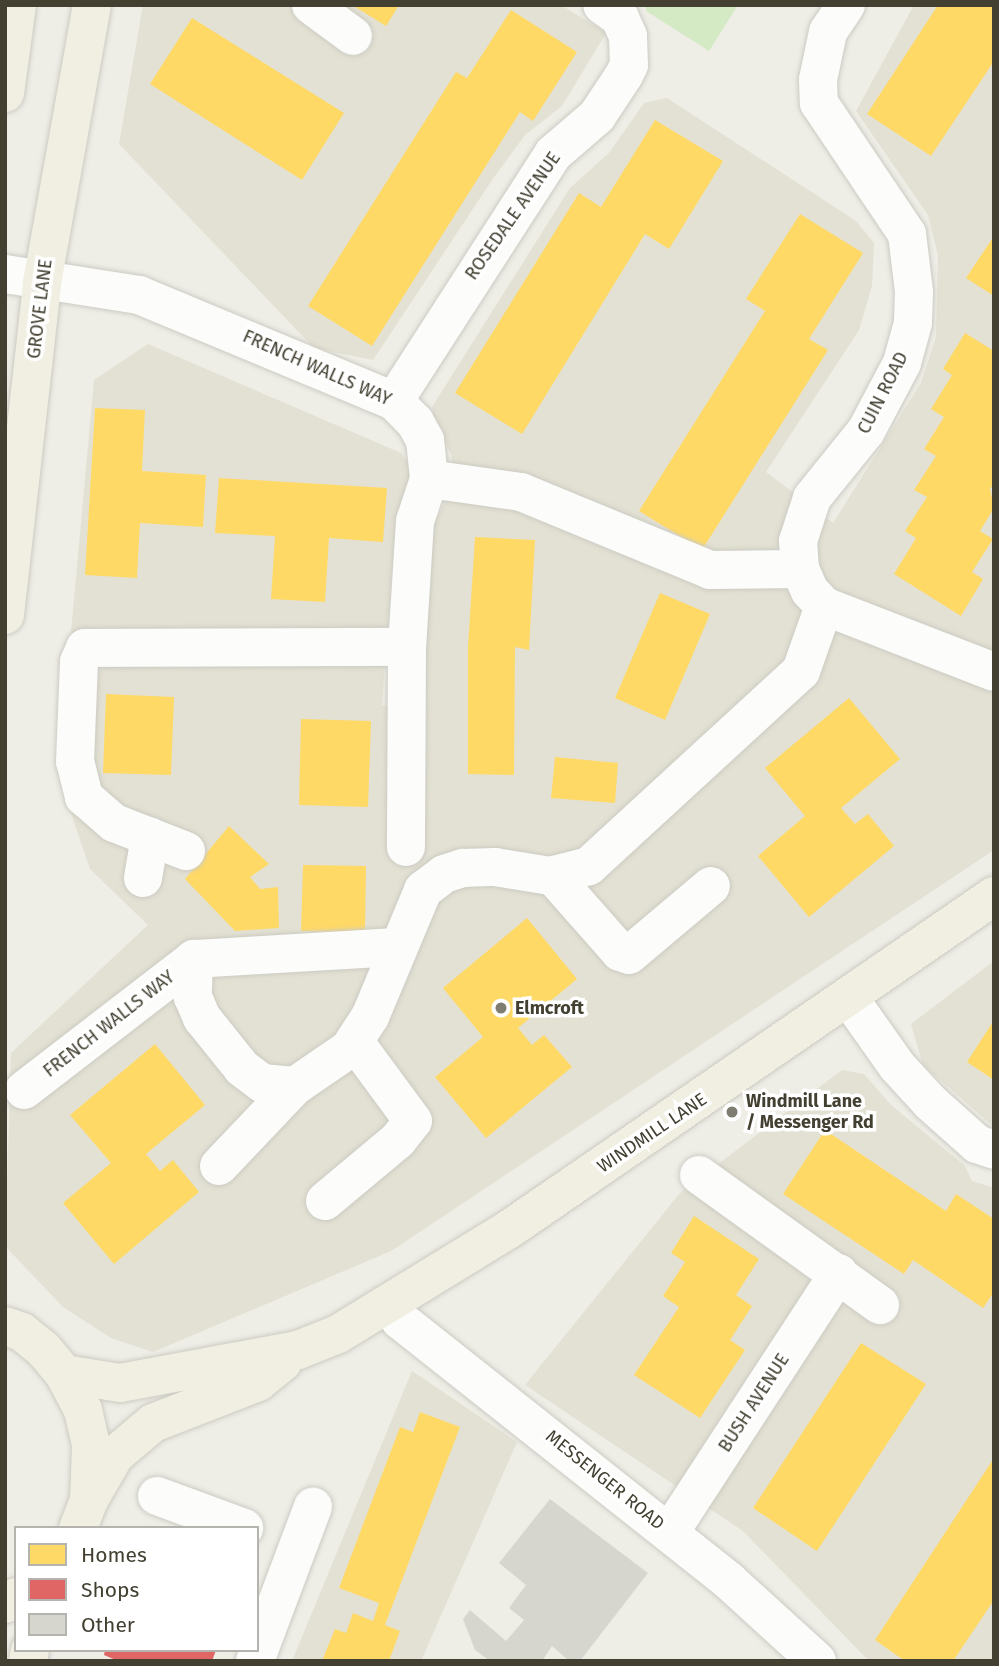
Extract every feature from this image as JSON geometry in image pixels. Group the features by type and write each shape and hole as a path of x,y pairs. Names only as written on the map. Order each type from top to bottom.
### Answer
{"main road":[{"path":"5,93 17,5"},
{"name":"GROVE LANE","path":"5,615 42,283 92,5"},
{"name":"WINDMILL LANE","path":"83,1514 115,1455 153,1423 258,1382 298,1350 393,1303 553,1200 994,896"},
{"path":"5,1326 22,1332 64,1374 83,1410 91,1446 83,1514"},
{"name":"WINDMILL LANE","path":"64,1374 120,1383 298,1350"}],"street":[{"path":"311,5 353,36"},
{"name":"ROSEDALE AVENUE","path":"394,401 552,154 597,116 624,75 629,65 628,36 620,18 602,5"},
{"name":"CUIN ROAD","path":"800,569 798,541 812,498 866,431 902,363 913,323 914,292 907,234 819,103 818,80 828,32 846,5"},
{"name":"FRENCH WALLS WAY","path":"5,274 42,283 139,295 394,401 415,422 425,440 429,479 415,522 407,646 414,871 399,947 370,1017 354,1041 295,1086 262,1083 242,1068 202,1018 193,997 194,959"},
{"path":"429,479 521,492 710,570 800,569 810,591 824,606 994,672"},
{"path":"414,871 444,874 463,868 553,876 589,866 801,671 824,606"},
{"path":"186,851 114,823 84,797 75,762 79,662 85,648 407,646"},
{"path":"142,878 150,837"},
{"path":"553,876 620,952 629,955 641,950 711,886"},
{"path":"194,959 399,947"},
{"name":"FRENCH WALLS WAY","path":"24,1090 194,959"},
{"path":"849,998 897,1066 931,1103 977,1144 994,1150"},
{"path":"325,1201 398,1140 413,1121 354,1041"},
{"path":"219,1166 295,1086"},
{"path":"699,1175 839,1273 880,1306"},
{"name":"BUSH AVENUE","path":"670,1532 839,1273"},
{"name":"MESSENGER ROAD","path":"393,1303 400,1321 670,1532 817,1661"},
{"path":"157,1496 239,1526"},
{"path":"259,1650 313,1507"},
{"path":"259,1533 295,1554"}],"shaded area":[{"path":"143,5 561,5 606,33 562,106 525,135 492,180 373,360 314,348 119,144"},
{"path":"914,5 994,5 994,850 391,1251 153,1352 111,1338 63,1307 5,1246 11,1053 148,925 90,869 58,775 94,380 148,344 401,453 413,470 395,531 382,705 422,710 429,537 455,479 451,454 434,423 432,407 570,188 609,153 644,103 667,98 856,221 874,243 872,286 859,330 766,472 833,523 921,383 936,337 938,255 928,215 856,111"},
{"path":"994,961 994,1127 923,1065 911,1024"},
{"path":"842,1070 864,1074 891,1105 965,1166 972,1181 994,1188 994,1661 869,1661 743,1531 525,1385 680,1193"},
{"path":"412,1371 517,1442 421,1661 292,1661"}],"green space":[{"path":"645,5 738,5 709,51 646,11"}],"building: Homes":[{"path":"352,5 399,5 386,26"},
{"path":"938,5 994,5 994,61 931,156 867,114"},
{"path":"511,10 577,52 533,121 520,112 372,346 308,306 456,72 467,78"},
{"path":"192,18 344,113 302,180 150,84"},
{"path":"655,120 723,161 669,249 645,234 522,434 455,393 579,193 601,207"},
{"path":"800,214 863,253 809,339 828,350 702,550 639,511 765,311 746,299"},
{"path":"994,236 994,296 966,278"},
{"path":"965,333 994,351 994,483 990,489 994,508 980,531 993,539 972,572 983,579 961,616 894,574 916,538 905,531 927,497 914,490 936,456 924,449 944,417 931,409 952,375 943,369"},
{"path":"95,408 145,410 142,471 206,475 203,527 140,523 137,578 85,575"},
{"path":"219,478 387,488 383,542 329,538 325,602 271,599 275,536 215,533"},
{"path":"475,537 535,540 529,650 515,647 514,775 468,774 468,647"},
{"path":"660,593 710,614 665,720 615,698"},
{"path":"106,694 174,697 171,775 103,773"},
{"path":"849,698 900,759 841,808 855,824 868,814 894,846 809,917 758,856 805,816 765,768"},
{"path":"301,719 371,721 368,807 299,805"},
{"path":"555,757 618,763 615,803 551,798"},
{"path":"229,826 269,864 250,877 260,889 278,887 279,928 235,931 185,879"},
{"path":"303,865 366,866 365,932 301,931"},
{"name":"Elmcroft","path":"527,918 577,979 518,1028 532,1045 544,1035 572,1067 486,1138 435,1077 483,1037 443,988"},
{"path":"994,1020 994,1080 967,1062"},
{"path":"155,1044 205,1105 146,1154 160,1171 173,1160 199,1192 114,1264 63,1203 111,1163 70,1115"},
{"path":"825,1130 946,1211 956,1194 994,1219 994,1292 983,1308 913,1260 904,1274 783,1194"},
{"path":"694,1216 759,1259 736,1295 752,1306 730,1340 745,1350 700,1418 634,1375 679,1307 663,1296 685,1262 671,1253"},
{"path":"861,1343 926,1384 817,1551 753,1508"},
{"path":"420,1412 460,1427 385,1625 400,1631 389,1661 322,1661 335,1629 346,1633 353,1613 373,1621 379,1603 339,1588 400,1427 413,1432"},
{"path":"994,1458 994,1600 953,1661 905,1661 875,1640"}],"building: Shops":[{"path":"105,1652 215,1652 212,1661 118,1661 104,1655"}],"building: Other":[{"path":"550,1499 648,1573 580,1661 569,1661 552,1646 542,1661 490,1661 475,1650 463,1619 470,1610 506,1641 524,1620 509,1608 526,1585 499,1563"}],"place":[{"name":"Elmcroft","path":"501,1008"},
{"name":"Windmill Lane / Messenger Rd","path":"732,1112"}]}
